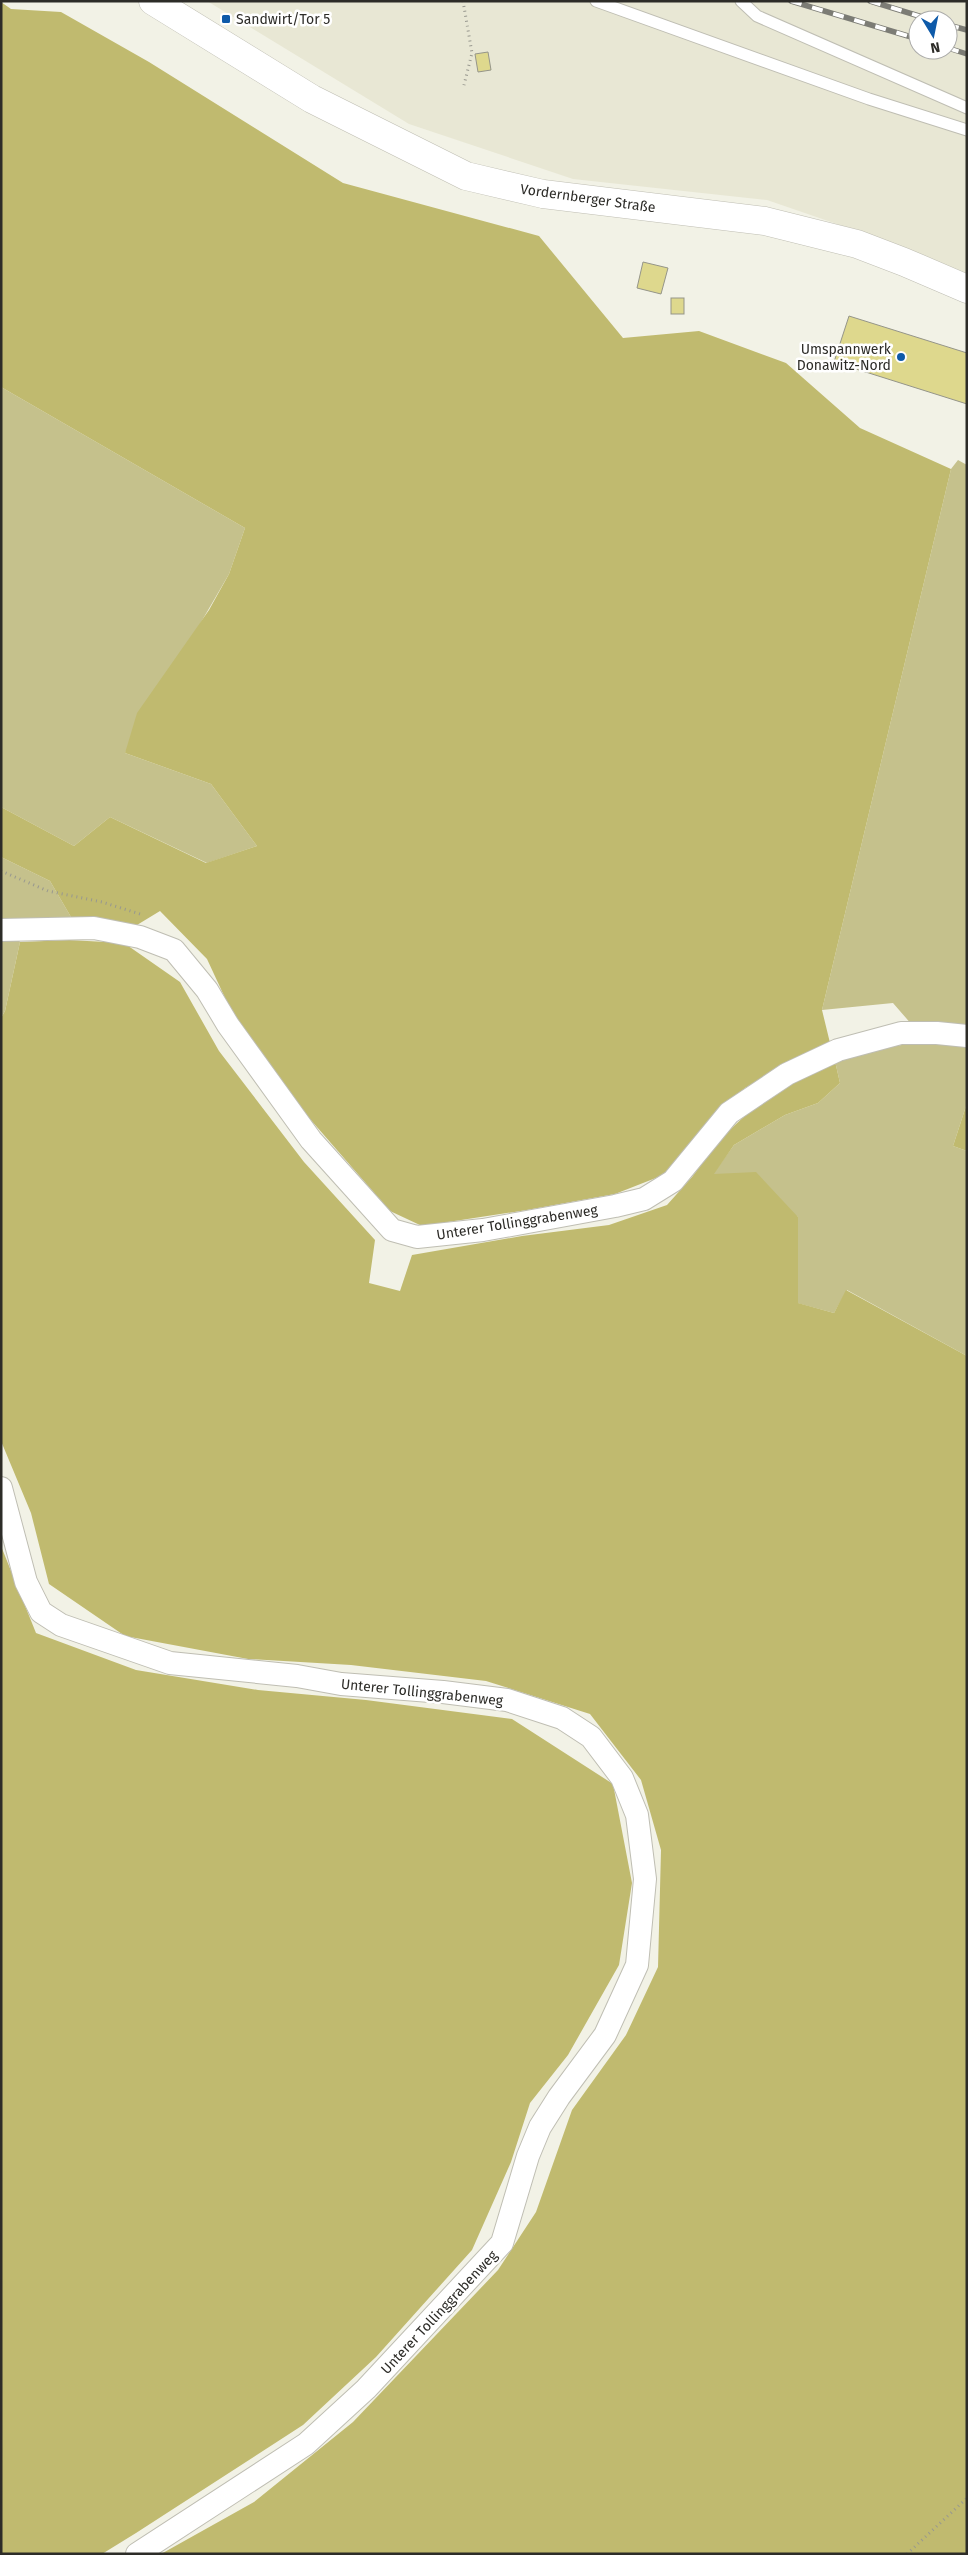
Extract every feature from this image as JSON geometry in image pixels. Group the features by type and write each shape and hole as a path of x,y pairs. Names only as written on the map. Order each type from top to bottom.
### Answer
{"main road":[{"name":"Vordernberger Straße","path":"154,1 312,100 466,176 543,194 765,221 857,244 967,289"}],"street":[{"name":"Unterer Tollinggrabenweg","path":"1,930 94,928 140,937 174,950 207,990 228,1025 311,1140 392,1230 417,1237 483,1230 616,1206 644,1199 673,1181 730,1113 786,1074 838,1050 901,1033 937,1033 967,1036"},
{"name":"Unterer Tollinggrabenweg","path":"1,1488 26,1582 41,1612 61,1625 170,1663 297,1676 341,1684 443,1692 507,1700 562,1718 591,1737 622,1778 637,1814 645,1879 637,1965 605,2034 558,2096 540,2127 528,2156 502,2243 366,2390 306,2444 138,2554"}],"lane":[{"path":"596,1 869,99 967,130"},
{"path":"741,1 757,16 967,108"}],"path":[{"path":"463,1 472,53 463,89"},
{"path":"906,2554 967,2498"}],"shaded area":[{"path":"207,1 967,1 967,277 895,244 767,200 573,179 409,124"},
{"path":"1,2 11,9 61,12 149,62 343,183 539,236 623,338 699,331 786,363 860,428 951,469 822,1010 831,1047 793,1060 745,1088 666,1174 615,1194 422,1226 390,1211 290,1096 239,1028 207,959 160,911 137,925 71,917 50,881 1,857 1,807 74,846 110,817 206,863 257,846 211,784 125,753 137,713 209,610 229,574 245,528 1,387"},
{"path":"1,387 245,528 229,574 125,753 211,784 257,846 207,863 110,817 74,846 1,807"},
{"path":"958,460 967,465 967,1026 913,1026 893,1003 822,1010 951,469"},
{"path":"1,857 50,881 71,917 1,922"},
{"path":"15,935 20,942 5,1011 1,1018 1,936"},
{"path":"69,940 124,943 180,982 219,1051 304,1162 375,1240 369,1283 400,1291 412,1255 522,1236 609,1225 667,1205 692,1177 721,1138 762,1100 835,1061 840,1083 818,1103 785,1115 734,1145 714,1174 756,1172 798,1217 798,1303 834,1313 846,1290 967,1356 967,2554 161,2554 254,2502 353,2422 498,2270 536,2212 572,2110 626,2035 658,1967 661,1850 641,1780 590,1714 486,1681 351,1665 248,1659 125,1636 49,1584 31,1513 1,1441 1,1018 5,1011 20,942"},
{"path":"928,1040 967,1046 967,1103 953,1146 967,1151 967,1356 847,1290 834,1313 797,1303 798,1217 721,1175 713,1174 734,1145 785,1115 818,1103 840,1083 835,1061 864,1052"},
{"path":"967,1103 967,1151 953,1146"},
{"path":"1,1546 36,1633 136,1670 258,1690 366,1700 512,1719 613,1784 632,1883 619,1965 568,2055 530,2103 511,2162 472,2250 376,2357 303,2425 102,2554 1,2554"}],"building":[{"path":"488,52 491,70 478,72 475,54"},
{"path":"643,262 668,268 661,294 637,288"},
{"path":"671,298 684,298 684,314 671,314"},
{"name":"Umspannwerk Donawitz-Nord","path":"849,316 967,353 967,404 834,362"}],"railway":[{"path":"791,1 908,36"},
{"path":"870,1 908,13"},
{"path":"958,28 967,30"},
{"path":"958,51 967,54"}],"place":[{"name":"Sandwirt/Tor 5","path":"226,19"},
{"name":"Umspannwerk Donawitz-Nord","path":"901,357"}]}
